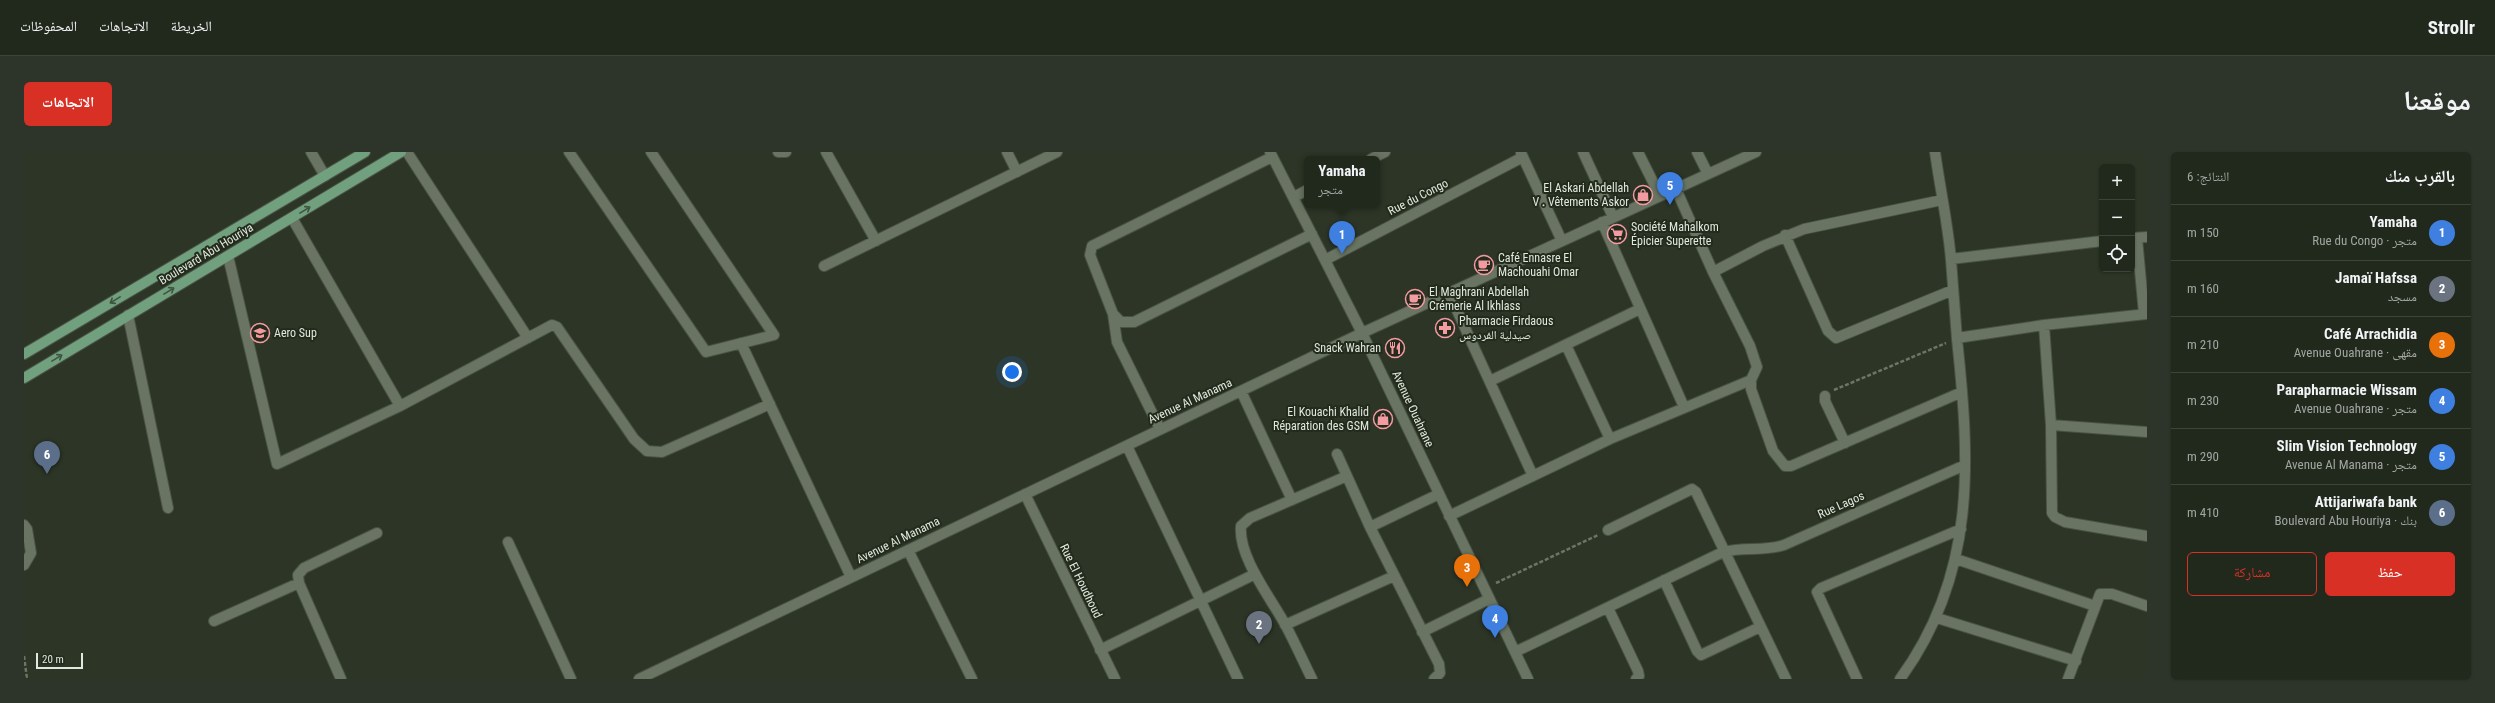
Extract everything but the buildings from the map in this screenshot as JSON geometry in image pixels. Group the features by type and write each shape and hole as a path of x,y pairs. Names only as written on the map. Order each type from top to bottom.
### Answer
{"main road":[{"name":"Boulevard Abu Houriya","path":"24,354 365,152"},
{"name":"Boulevard Abu Houriya","path":"24,378 401,152"}],"street":[{"path":"311,152 325,176"},
{"path":"407,152 528,338"},
{"path":"569,152 706,352 774,334 650,152"},
{"path":"778,152 786,152"},
{"path":"826,152 876,241"},
{"path":"1007,152 1017,172"},
{"path":"824,266 1057,152"},
{"path":"1583,152 1613,217"},
{"path":"1638,152 1660,196"},
{"path":"1697,152 1708,174"},
{"name":"Avenue Al Manama","path":"639,679 1362,333 1756,152"},
{"path":"1900,679 1937,618 1956,559 1966,495 1962,392 1951,259 1935,152"},
{"path":"1160,429 1117,342 1113,314 1090,255 1092,246 1271,154"},
{"name":"Avenue Ouahrane","path":"1271,154 1362,333 1528,679"},
{"path":"1522,155 1562,240"},
{"name":"Rue du Congo","path":"1325,260 1522,155"},
{"path":"1676,189 1713,272 1750,346 1757,367 1751,380 1751,389 1773,451 1785,466 1791,466 1962,392"},
{"path":"1294,197 1304,192"},
{"path":"1713,272 1785,236 1829,223 1942,200"},
{"path":"292,218 400,406"},
{"path":"1602,222 1684,407"},
{"path":"1113,314 1121,322 1134,322 1312,234"},
{"path":"1785,236 1828,331 1836,338 1953,290"},
{"path":"1957,338 2044,325 2146,314 2139,238"},
{"path":"1951,259 2099,242"},
{"path":"228,256 277,464 400,406 548,326 557,327 631,435 647,451 654,453 668,450 770,404"},
{"path":"1449,293 1534,476"},
{"path":"1490,381 1640,309"},
{"path":"128,315 168,508"},
{"path":"2044,325 2051,425 2051,508 2055,517 2065,522 2147,536"},
{"path":"741,343 851,577"},
{"path":"1566,345 1610,439"},
{"path":"1449,516 1610,439 1751,380"},
{"path":"1241,391 1292,500"},
{"path":"1825,396 1825,401 1844,443"},
{"path":"2051,425 2147,432"},
{"path":"1127,446 1238,679"},
{"path":"1337,454 1370,527 1439,664 1440,673 1434,679"},
{"name":"Rue Lagos","path":"1515,652 1723,552 1739,548 1759,550 1779,546 1965,465"},
{"path":"1312,679 1285,625 1256,574 1240,538 1241,526 1250,518 1347,476"},
{"path":"1608,530 1692,489 1696,492 1723,552 1786,679"},
{"name":"Rue El Houdhoud","path":"1025,494 1115,679"},
{"path":"1370,527 1439,494"},
{"path":"24,525 27,529 31,553 24,565"},
{"path":"1857,679 1816,592 1820,588 1961,529"},
{"path":"341,679 299,583 298,575 304,568 377,533"},
{"path":"508,542 571,679"},
{"path":"908,550 972,679"},
{"path":"1956,559 2095,606"},
{"path":"1100,650 1201,599 1256,574"},
{"path":"1285,625 1394,576"},
{"path":"1664,580 1696,652 1701,655 1760,627"},
{"path":"214,621 299,583"},
{"path":"2068,679 2076,661 2098,598 2105,593 2147,606"},
{"path":"1422,632 1489,599"},
{"path":"1608,608 1638,671 1639,676 1636,679"},
{"path":"1937,618 2076,661"}],"path":[{"path":"1825,396 1957,338"},
{"path":"1485,589 1608,530"},
{"path":"24,656 27,679"}],"place":[{"name":"El Askari Abdellah V . Vêtements Askor","path":"1643,195"},
{"name":"Slim Vision Technology","path":"1670,205"},
{"name":"Société Mahalkom Épicier Superette","path":"1617,234"},
{"name":"Yamaha","path":"1342,254"},
{"name":"Café Ennasre El Machouahi Omar","path":"1484,265"},
{"name":"El Maghrani Abdellah Crémerie Al Ikhlass","path":"1415,299"},
{"name":"Pharmacie Firdaous صيدلية الفردوس","path":"1445,328"},
{"name":"Aero Sup","path":"260,333"},
{"name":"Snack Wahran","path":"1395,348"},
{"name":"El Kouachi Khalid Réparation des GSM","path":"1383,419"},
{"name":"Attijariwafa bank","path":"47,474"},
{"name":"Café Arrachidia","path":"1467,587"},
{"name":"Parapharmacie Wissam","path":"1495,638"},
{"name":"Jamaï Hafssa","path":"1259,644"}]}
